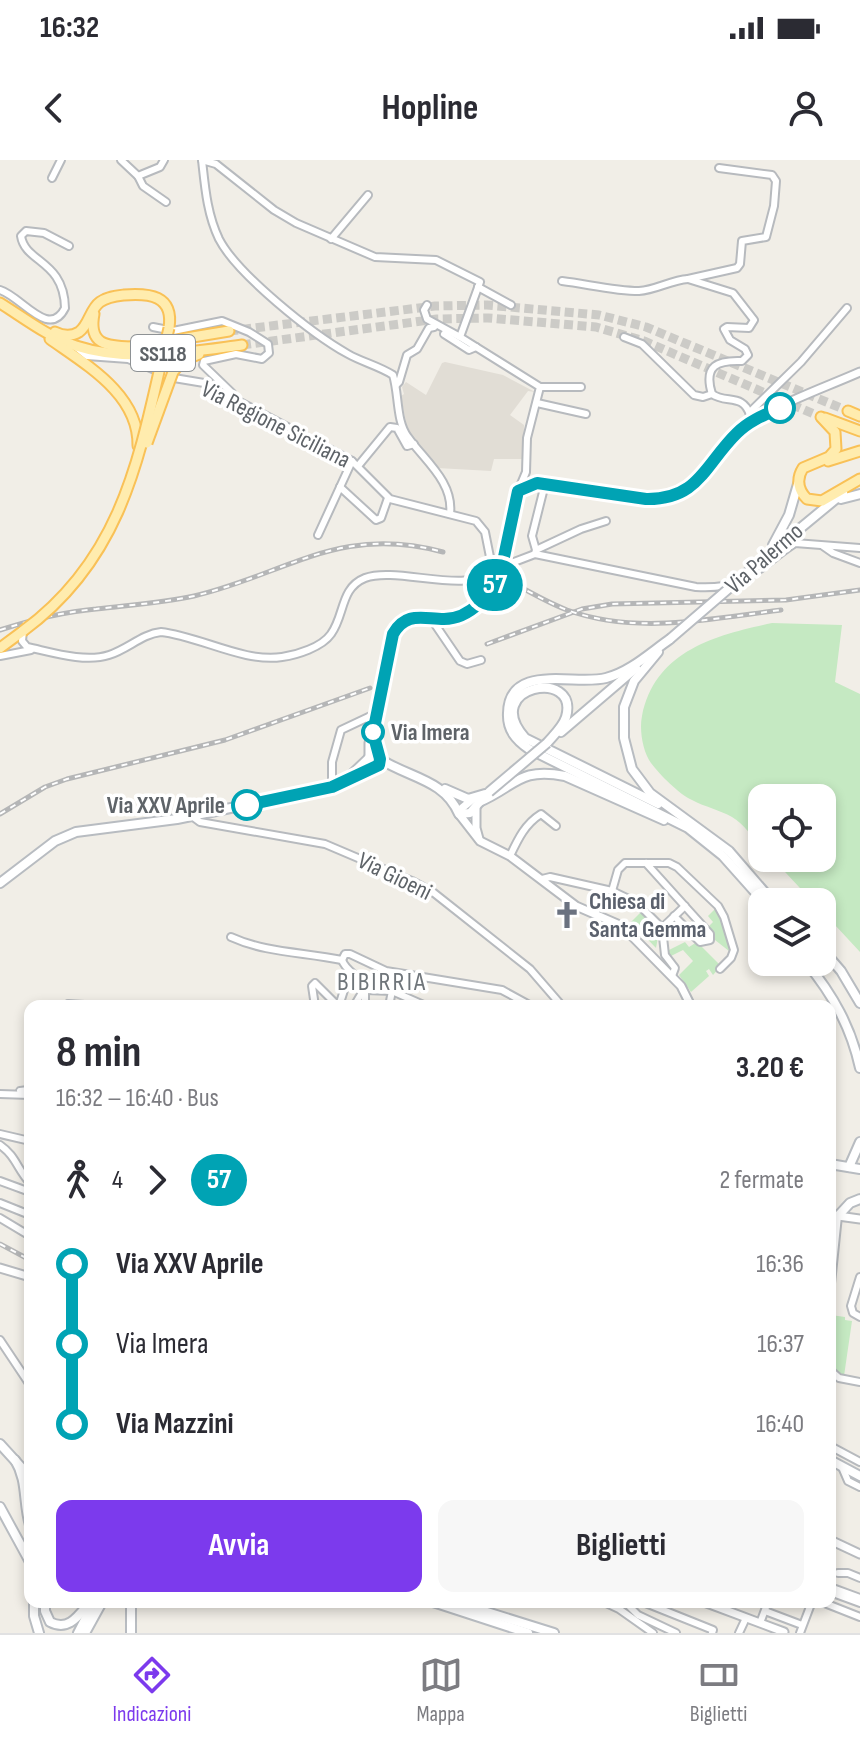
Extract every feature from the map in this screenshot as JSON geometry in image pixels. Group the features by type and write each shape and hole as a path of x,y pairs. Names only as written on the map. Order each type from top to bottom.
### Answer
{"main road":[{"path":"34,324 63,335 72,334 84,326 96,306 113,296 151,295 166,305 170,314 169,328 136,466"},
{"name":"SS118","path":"0,303 79,346 108,353 156,353 242,345"},
{"path":"96,306 92,326 99,340 109,346 138,347"},
{"path":"34,324 111,386 126,403 137,428 136,466"},
{"name":"SS118","path":"79,346 109,350 229,331"},
{"path":"0,648 76,582 96,555 112,529 173,372 182,361 194,355 231,347"},
{"path":"848,411 860,415"},
{"path":"763,559 781,534 803,468 829,457 837,444 835,432 821,417 860,431"},
{"path":"812,464 860,451"},
{"path":"799,479 804,495 817,502 860,479"},
{"name":"Via Palermo","path":"670,639 804,523 860,479"},
{"path":"816,514 849,495 860,494"},
{"path":"491,794 670,639"},
{"path":"670,639 610,677 527,682 510,701 508,723 516,739 529,749 689,825"},
{"path":"670,639 634,681 624,707 628,759 644,787 723,856 752,888"},
{"path":"547,743 564,722 566,707 559,693 538,686 521,695 514,710 516,727 525,738 689,825 729,851 761,888"},
{"path":"336,785 374,755 378,763 477,802"},
{"path":"0,883 49,845 68,835 192,816 336,785 378,763"},
{"path":"440,787 452,799 459,814 470,813 477,802 518,778 551,773 565,776 649,815 689,825"},
{"path":"836,965 860,1003"},
{"path":"816,976 834,1000"},
{"path":"836,1003 847,1023 860,1068"},
{"path":"849,1167 860,1142"},
{"path":"836,1165 860,1169"},
{"path":"836,1214 860,1199"},
{"path":"0,1444 24,1470"},
{"path":"15,1460 23,1473 24,1486"},
{"path":"836,1464 860,1476"},
{"path":"0,1507 24,1550"},
{"path":"20,1542 24,1544"},
{"path":"34,1608 39,1633"},
{"path":"45,1608 50,1622 63,1626 76,1620 87,1608"},
{"path":"78,1633 89,1608"},
{"path":"88,1633 100,1608"},
{"path":"131,1608 131,1633"},
{"path":"451,1608 528,1633"},
{"path":"474,1608 554,1633"}],"street":[{"path":"52,178 61,160"},
{"path":"121,160 138,176 143,186 166,202"},
{"path":"138,176 160,167 164,160"},
{"path":"450,514 452,504 443,483 403,427 393,375 347,354 281,304 233,260 220,241 210,215 202,160 216,164 290,220 331,239 375,257 422,258 445,263 480,282 460,337"},
{"path":"562,281 636,291 737,268 742,241 764,238 769,232 775,177 719,168"},
{"path":"331,239 368,195"},
{"path":"0,290 12,294 38,316 48,320 58,317 65,308 60,281 24,245 21,236 26,231 38,232 69,246"},
{"path":"688,279 733,293 754,322 747,329 725,327 726,336 745,349 748,355 742,361 723,360 715,366 709,380 712,394 717,398 741,401 750,417"},
{"path":"478,287 511,305"},
{"path":"427,305 424,310 427,319 540,387 581,387"},
{"path":"518,491 532,484 545,484 646,499 663,498 698,481 847,308"},
{"path":"153,327 173,331 222,321 268,344 270,351 265,359 236,354 204,361 203,365 232,393 236,402"},
{"path":"396,385 406,357 417,349 429,328 469,350 476,347"},
{"path":"624,337 642,344 694,395 703,397 712,394"},
{"name":"Via Regione Siciliana","path":"79,346 87,356 128,359 174,378 204,383 355,464 388,498"},
{"path":"750,417 860,372"},
{"path":"369,758 395,631 410,618 445,619 459,616 475,607 491,589 526,472 527,438 540,387"},
{"path":"537,403 586,414"},
{"path":"318,535 340,487 355,464 390,427 397,428 407,446 414,444"},
{"path":"536,552 532,536 545,484"},
{"path":"340,487 376,520 382,517 388,498 473,519 482,525 497,567"},
{"path":"0,656 22,648 101,657 149,634 161,632 271,658 294,654 315,646 333,632 345,597 352,587 366,578 384,575 454,580 483,577 497,567 536,552 574,531 606,521"},
{"path":"536,552 696,587 723,587 747,580 795,543 860,548"},
{"path":"820,544 833,553 860,563"},
{"path":"483,577 490,582 491,589"},
{"path":"430,617 460,661 467,664 481,660"},
{"path":"22,648 23,631"},
{"path":"10,640 22,648"},
{"path":"336,785 332,762 342,728 377,713"},
{"path":"373,733 378,763"},
{"path":"477,802 476,828 480,841"},
{"path":"510,856 529,823 550,809"},
{"path":"459,814 480,841 510,856 576,906 622,926 684,989 689,1000"},
{"path":"541,814 556,826"},
{"name":"Via Gioeni","path":"192,816 200,822 325,844 412,881 434,893 530,969 557,1000"},
{"path":"612,891 620,866 627,863 674,865 721,911 734,950 720,969"},
{"path":"646,863 710,934 709,941 700,942 674,916"},
{"path":"542,879 550,877 612,891 637,903 662,928 665,955 675,968 672,976"},
{"path":"662,928 685,906"},
{"path":"231,937 259,948 304,952 342,960 359,979 365,1000"},
{"path":"342,960 345,954 350,954 390,972 502,990 520,1000"},
{"path":"315,1000 314,983 334,1000"},
{"path":"341,1000 345,987"},
{"path":"358,1000 364,992 376,989 392,991 412,1000"},
{"path":"391,1000 392,991"},
{"path":"14,1095 24,1090"},
{"path":"0,1094 24,1095"},
{"path":"0,1134 24,1140"},
{"path":"0,1145 13,1154 24,1176"},
{"path":"0,1181 24,1190"},
{"path":"0,1203 24,1213"},
{"path":"836,1215 860,1219"},
{"path":"0,1218 24,1232"},
{"path":"0,1268 24,1275"},
{"path":"860,1277 851,1306 853,1313 860,1317"},
{"path":"0,1340 24,1376"},
{"path":"836,1375 859,1384"},
{"path":"836,1449 860,1462"},
{"path":"842,1467 848,1481 860,1487"},
{"path":"836,1543 860,1554"},
{"path":"851,1550 860,1545"},
{"path":"838,1573 860,1578"},
{"path":"836,1591 860,1600"},
{"path":"836,1607 860,1617"},
{"path":"617,1608 654,1633 659,1626"},
{"path":"631,1608 638,1615 676,1633"},
{"path":"658,1608 713,1630 712,1633"},
{"path":"720,1608 784,1633"},
{"path":"766,1608 768,1628"},
{"path":"800,1633 809,1608"},
{"path":"765,1611 802,1625"},
{"path":"739,1633 746,1618"}],"shaded area":[{"path":"445,362 503,375 535,392 528,391 510,415 524,425 523,459 494,459 491,471 437,468 408,434 402,387 406,382 426,395"}],"green space":[{"path":"772,623 842,625 835,682 860,694 860,952 836,926 836,888 800,888 785,872 836,872 836,784 748,784 748,831 723,812 692,800 676,789 648,758 641,722 649,694 660,676 690,650 729,633"},
{"path":"716,908 732,947 725,961 729,951 715,940 708,927 713,922 708,916"},
{"path":"642,911 659,932 656,948 631,922"},
{"path":"685,942 689,947 697,942 721,966 713,975 709,969 706,971 709,976 691,992 679,975 693,961 683,950 669,957 669,950"},
{"path":"836,1316 852,1321 844,1376 836,1371"}],"tunnel":[{"path":"229,331 435,306 487,305 599,315 646,327 848,411"},
{"path":"242,345 437,319 488,318 596,327 644,341 821,417"}],"railway":[{"path":"0,630 71,612 194,596 343,548 373,544 406,545 443,552"},
{"path":"517,585 567,610 620,622 700,621 781,610"},
{"path":"487,644 582,609 612,604 786,600 860,590"},
{"path":"0,814 45,787 67,779 225,740 370,688"},
{"path":"0,1244 24,1257"}],"bus line":[{"name":"57","path":"247,805 332,787 380,764 373,733 393,634 410,618 454,618 468,612 484,599 501,571 518,491 537,483 646,499 663,498 689,488 739,431 750,422 780,408"}],"place":[{"name":"Via Imera","path":"373,732"},
{"name":"Via XXV Aprile","path":"247,805"},
{"name":"Chiesa di Santa Gemma","path":"567,915"}],"district":[{"name":"BIBIRRIA","path":"382,981"}]}
